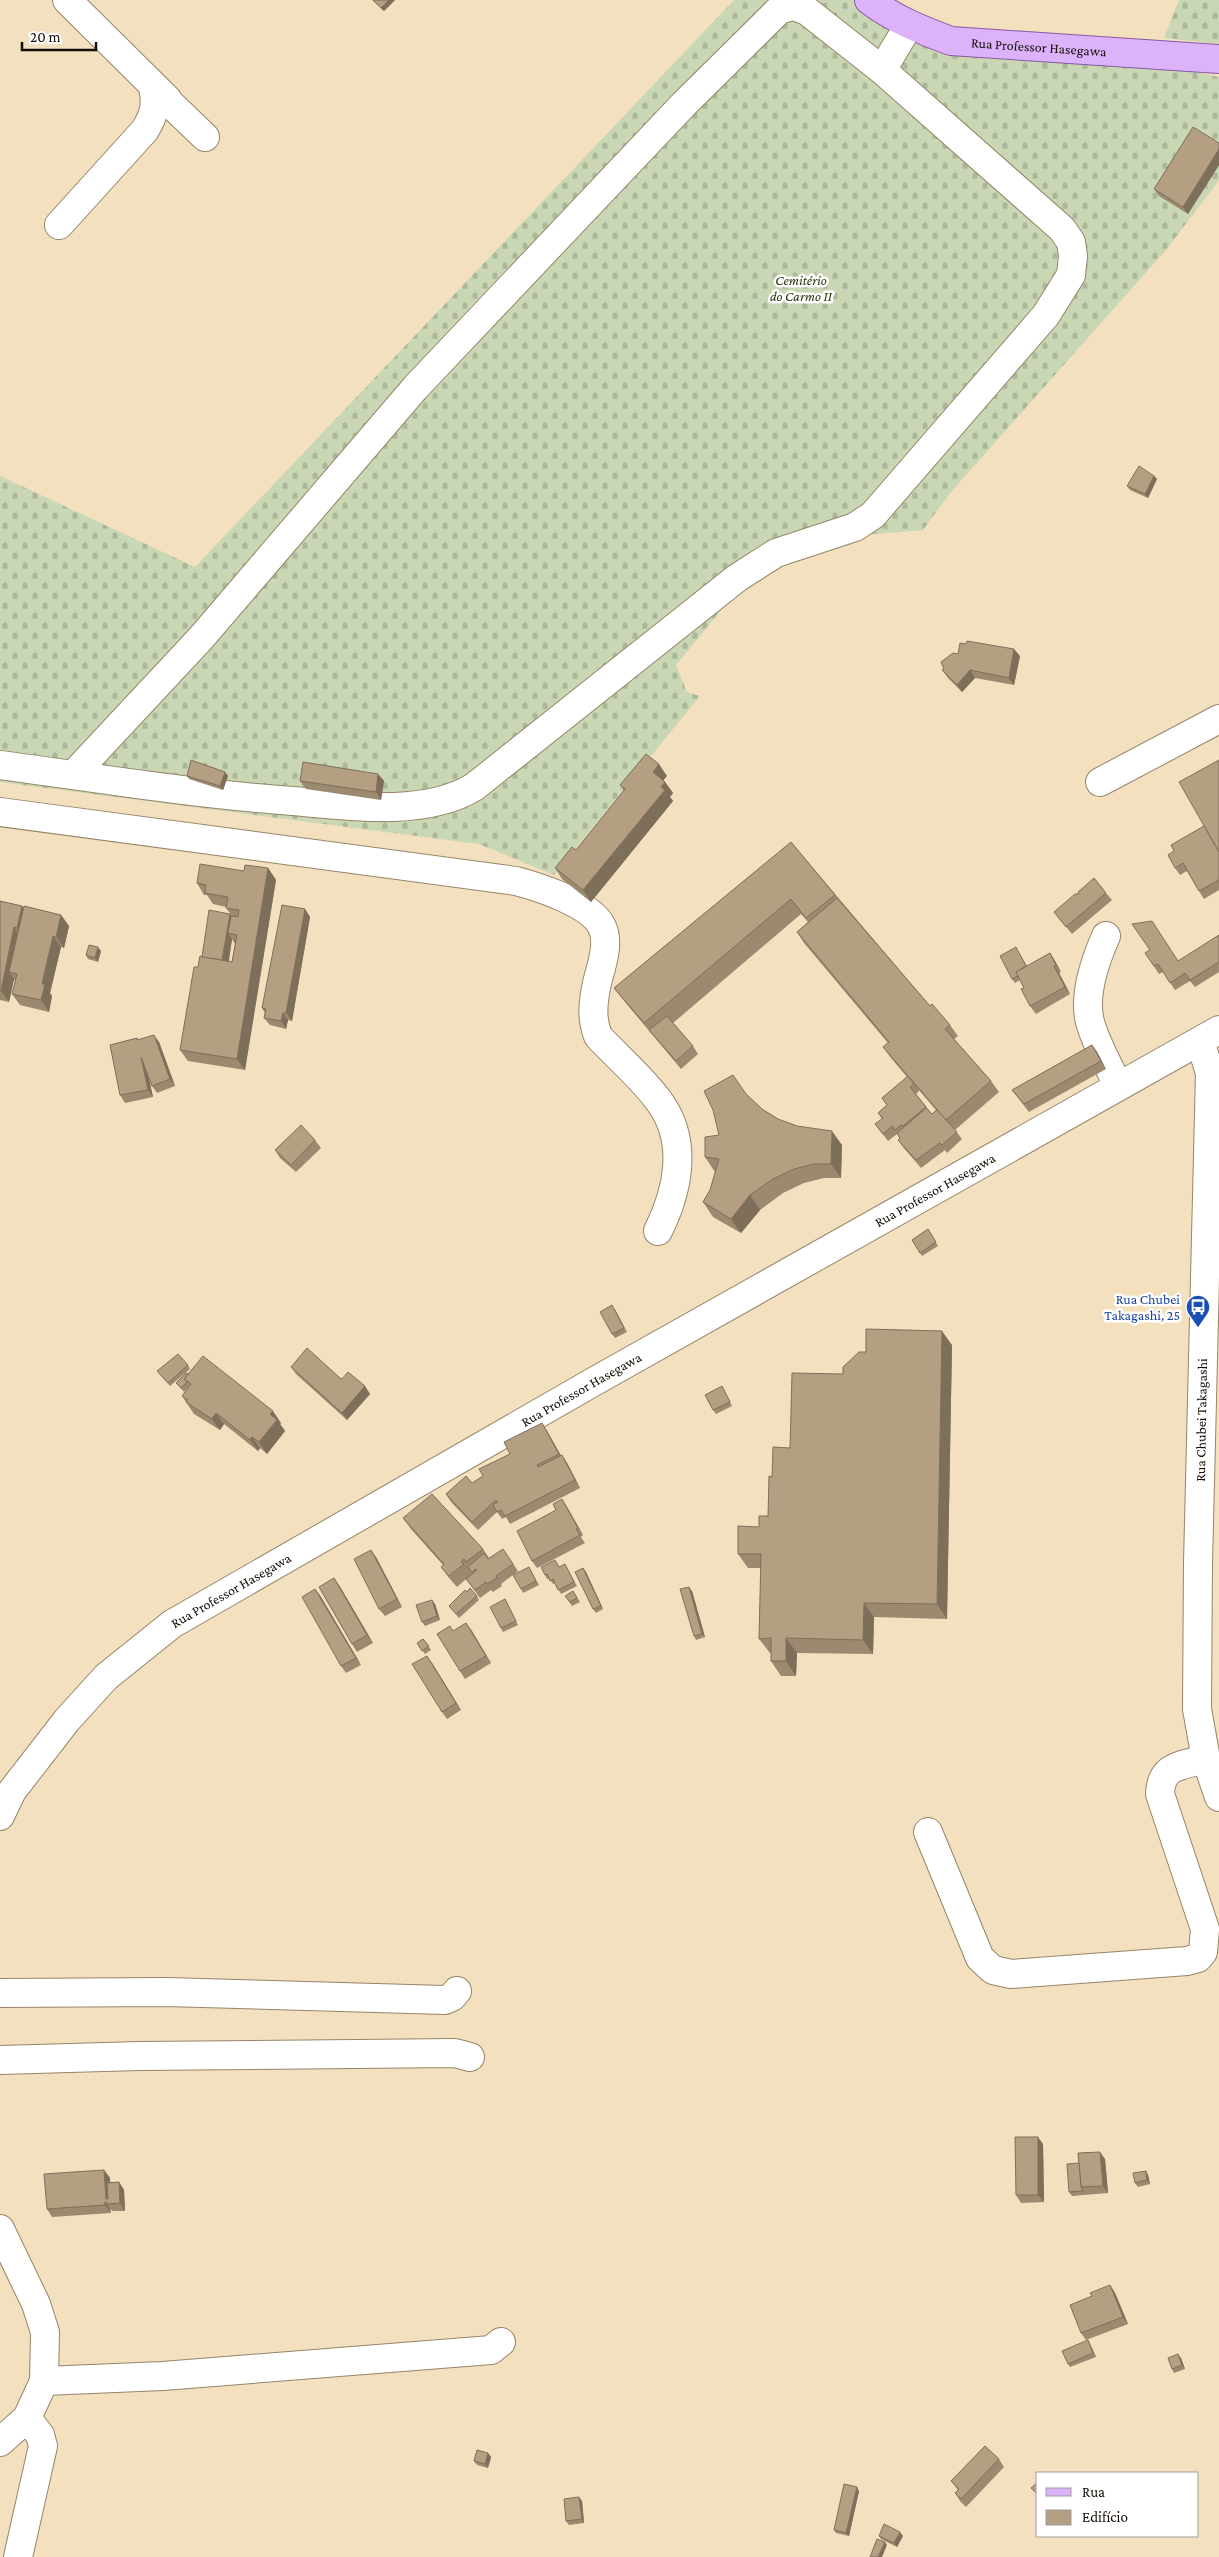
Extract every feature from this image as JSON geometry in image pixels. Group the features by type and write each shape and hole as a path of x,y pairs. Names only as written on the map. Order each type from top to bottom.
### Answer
{"main road":[{"name":"Rua Professor Hasegawa","path":"869,0 888,15 910,26 951,41 1219,59"}],"street":[{"path":"60,225 145,130 154,116 156,101 153,87 205,137 67,0"},
{"path":"0,764 73,775 213,795 379,808 453,797 474,787 737,578 776,554 855,527 873,515 1046,315 1071,275 1073,256 1071,242 1062,230 882,70 806,11 794,6 780,9 684,104 414,388 201,638 73,775"},
{"path":"882,70 910,26"},
{"path":"1100,782 1219,719"},
{"path":"0,812 516,881 557,893 590,913 603,928 605,945 593,1004 593,1024 598,1036 660,1102 668,1116 675,1138 679,1160 674,1188 669,1210 658,1232"},
{"path":"1106,936 1094,971 1088,1005 1090,1023 1118,1086"},
{"name":"Rua Professor Hasegawa","path":"0,1816 12,1791 40,1753 106,1677 172,1624 586,1386 1209,1036"},
{"name":"Rua Chubei Takagashi","path":"1209,1036 1210,1073 1198,1564 1197,1709 1209,1748 1219,1797"},
{"path":"1198,1564 1219,1546"},
{"path":"928,1832 980,1958 993,1970 1011,1974 1188,1962 1198,1958 1204,1952 1205,1929 1160,1794 1160,1782 1172,1768 1209,1748"},
{"path":"0,1994 166,1992 445,2000 452,1997 458,1991"},
{"path":"0,2060 139,2056 436,2053 463,2054 470,2057"},
{"path":"0,2230 36,2304 45,2332 44,2381 27,2418 0,2442"},
{"path":"44,2381 163,2376 492,2350 501,2342"},
{"path":"18,2557 44,2446 40,2435 27,2418"}],"green space":[{"name":"Cemitério do Carmo II","path":"734,0 853,0 883,19 1078,61 1195,72 1219,77 1219,180 1166,250 951,492 923,530 791,541 773,547 676,665 687,692 700,696 554,875 479,844 0,782 0,476 195,567"},
{"path":"1179,0 1219,0 1219,44 1164,38"}],"building":[{"path":"373,0 389,0 381,8"},
{"path":"1193,127 1219,143 1219,149 1183,207 1154,189"},
{"path":"1139,466 1154,476 1145,494 1127,486"},
{"path":"967,641 1014,649 1009,678 970,670 957,685 942,670 944,669 941,662 953,653 958,654 960,643 966,644"},
{"path":"646,754 659,764 653,772 665,782 661,787 665,790 583,890 555,868 572,847 576,850 625,789 620,785"},
{"path":"191,760 225,772 220,786 187,776"},
{"path":"1219,760 1219,852 1179,782"},
{"path":"303,762 378,774 376,792 300,781"},
{"path":"1204,826 1219,852 1219,880 1199,891 1183,863 1175,868 1168,855 1174,851 1171,845"},
{"path":"791,842 835,895 806,918 791,899 644,1023 614,988"},
{"path":"200,864 244,871 245,865 268,868 237,1059 180,1050 194,967 198,967 200,956 232,962 237,935 228,933 231,916 238,917 239,910 226,908 228,897 205,893 206,885 197,883"},
{"path":"1094,878 1106,893 1066,927 1054,912 1075,894 1079,894 1078,892"},
{"path":"837,898 930,1006 932,1004 950,1025 945,1029 991,1081 946,1120 883,1047 889,1042 797,932"},
{"path":"0,901 22,906 17,928 14,927 1,991 0,991"},
{"path":"282,905 305,909 286,1013 283,1013 281,1021 264,1018 266,1009 262,1008"},
{"path":"24,906 61,915 56,937 53,936 42,984 45,984 41,1000 12,994 17,974 9,972"},
{"path":"209,910 230,914 222,960 202,957"},
{"path":"1152,921 1178,961 1219,935 1219,962 1190,980 1185,973 1170,983 1158,964 1154,966 1145,953 1150,950 1132,924"},
{"path":"89,945 98,947 95,958 86,955"},
{"path":"1016,947 1026,966 1016,972 1018,976 1012,979 1000,956"},
{"path":"1050,953 1056,965 1054,966 1065,987 1030,1006 1021,989 1024,988 1016,972"},
{"path":"667,1016 693,1046 676,1061 649,1030"},
{"path":"154,1035 170,1079 152,1086 141,1057 148,1090 120,1095 110,1045"},
{"path":"1092,1045 1101,1061 1024,1104 1012,1090"},
{"path":"733,1075 746,1094 762,1109 778,1119 797,1126 832,1131 831,1164 814,1164 794,1169 773,1179 750,1195 731,1219 703,1202 710,1190 719,1159 705,1157 705,1137 719,1135 713,1110 704,1091"},
{"path":"908,1076 914,1084 910,1087 926,1107 903,1126 901,1125 895,1130 892,1126 883,1134 875,1124 883,1118 878,1113 887,1105 882,1098"},
{"path":"926,1108 932,1114 937,1110 957,1132 942,1145 940,1143 916,1160 898,1140 900,1138 897,1133"},
{"path":"301,1125 315,1140 291,1165 275,1150"},
{"path":"928,1229 936,1242 920,1253 912,1240"},
{"path":"612,1305 624,1328 612,1334 600,1312"},
{"path":"866,1329 942,1331 937,1604 864,1603 863,1640 786,1638 786,1661 771,1661 771,1638 759,1639 761,1554 738,1554 738,1526 759,1527 759,1516 768,1516 769,1476 772,1477 773,1447 790,1448 792,1373 843,1374 843,1367 859,1352 866,1352"},
{"path":"307,1348 340,1378 342,1379 348,1372 365,1386 342,1413 291,1367"},
{"path":"178,1354 188,1365 168,1383 157,1371"},
{"path":"203,1356 273,1411 270,1414 277,1420 259,1442 252,1437 250,1440 216,1413 212,1419 186,1402 188,1400 182,1396 191,1384 184,1379"},
{"path":"186,1373 188,1374 184,1379 187,1382 181,1388 176,1383"},
{"path":"722,1386 730,1402 713,1410 705,1395"},
{"path":"542,1423 559,1454 537,1465 538,1467 562,1455 575,1480 505,1516 501,1510 497,1512 493,1505 498,1502 496,1500 472,1522 446,1494 466,1476 472,1483 483,1476 479,1469 510,1454 504,1442"},
{"path":"432,1494 483,1549 466,1562 464,1559 461,1562 464,1564 449,1576 441,1567 444,1564 403,1518"},
{"path":"562,1499 580,1535 532,1561 517,1531 556,1510 553,1504"},
{"path":"503,1549 513,1564 496,1576 497,1578 487,1584 486,1582 475,1590 466,1579 477,1570 472,1572 468,1567 484,1553 488,1559"},
{"path":"371,1550 397,1599 379,1609 354,1559"},
{"path":"555,1560 559,1567 565,1564 574,1582 558,1590 553,1579 550,1581 541,1567"},
{"path":"529,1567 536,1581 521,1589 513,1575"},
{"path":"583,1568 601,1606 593,1609 575,1572"},
{"path":"334,1578 367,1635 352,1644 319,1587"},
{"path":"689,1587 702,1634 694,1636 680,1589"},
{"path":"470,1588 477,1596 456,1614 449,1606 465,1590 467,1592"},
{"path":"315,1589 356,1658 341,1666 302,1597"},
{"path":"573,1591 577,1598 570,1602 565,1596"},
{"path":"505,1599 516,1621 501,1628 490,1607"},
{"path":"432,1600 437,1616 422,1622 416,1605"},
{"path":"466,1623 486,1656 460,1671 437,1634 450,1626 453,1631"},
{"path":"423,1639 429,1646 422,1651 417,1643"},
{"path":"427,1656 456,1703 442,1712 412,1664"},
{"path":"1015,2137 1038,2137 1038,2195 1016,2195"},
{"path":"1100,2152 1103,2186 1081,2187 1078,2153"},
{"path":"1079,2163 1083,2191 1069,2192 1067,2164"},
{"path":"104,2170 106,2199 108,2199 107,2183 119,2182 120,2203 108,2204 105,2202 105,2205 47,2209 44,2174"},
{"path":"1146,2171 1147,2180 1135,2183 1133,2173"},
{"path":"1110,2285 1123,2317 1081,2333 1070,2305 1092,2296 1090,2293"},
{"path":"1088,2340 1093,2353 1068,2364 1062,2351"},
{"path":"1178,2354 1182,2365 1172,2369 1168,2358"},
{"path":"985,2446 999,2459 961,2499 955,2493 959,2489 951,2481"},
{"path":"477,2450 488,2453 485,2464 474,2461"},
{"path":"844,2484 857,2487 846,2533 834,2530"},
{"path":"1036,2484 1036,2493 1031,2488"},
{"path":"579,2497 582,2519 566,2521 564,2499"},
{"path":"884,2524 900,2532 894,2543 879,2536"},
{"path":"877,2539 885,2542 878,2557 870,2557"}],"place":[{"name":"Rua Chubei Takagashi, 25","path":"1198,1328"}]}
